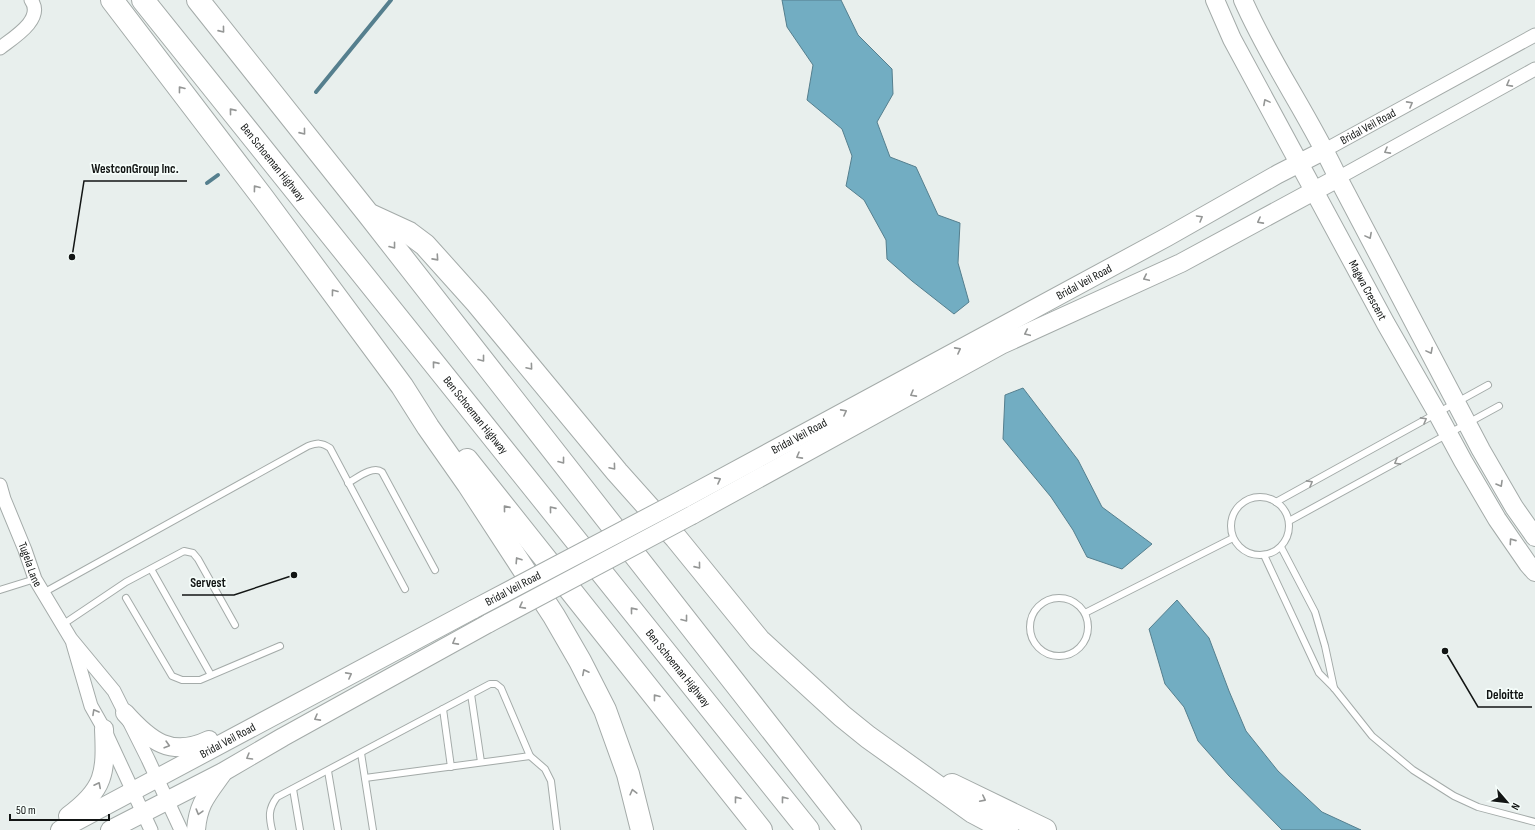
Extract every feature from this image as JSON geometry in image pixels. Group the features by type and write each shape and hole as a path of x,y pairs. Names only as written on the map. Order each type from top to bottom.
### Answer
{"highway":[{"path":"112,0 209,126 402,386 554,616 580,661 605,710 628,774 642,830"},
{"name":"Ben Schoeman Highway","path":"143,0 808,830"},
{"path":"198,0 369,215 850,830"},
{"path":"369,215 409,233 425,245 477,303 617,472 676,538 759,640 842,716 883,748 909,765 973,812 1007,830"},
{"path":"357,324 531,538 761,830"},
{"path":"909,765 970,792 1045,830"}],"street":[{"path":"0,48 26,27 32,20 35,12 35,5 31,0"},
{"name":"Magwa Crescent","path":"1214,0 1232,39 1386,324 1496,519 1535,572"},
{"path":"1243,0 1255,26 1325,150 1338,178 1481,450 1514,507 1535,537"},
{"name":"Bridal Veil Road","path":"60,830 683,499 1535,35"},
{"name":"Bridal Veil Road","path":"110,830 223,772 283,737 489,623 692,515 1001,345 1181,263 1314,192 1535,69"},
{"name":"Tugela Lane","path":"0,485 35,579 71,639 114,691 181,830"},
{"name":"Tugela Lane","path":"71,639 91,706 104,729 150,830"},
{"path":"125,714 142,732 150,738 163,744 175,747 187,747 204,743 325,688"},
{"path":"49,830 83,805 98,786 104,767 104,729"},
{"path":"196,830 197,815 201,804 223,772"}],"lane":[{"path":"1276,502 1488,385"},
{"path":"1289,521 1499,406"},
{"path":"43,593 308,446 317,443 323,444 330,448 405,589"},
{"path":"348,483 374,470 380,470 435,570"},
{"path":"1262,496 1276,502 1280,504 1286,512 1289,521 1289,530 1286,539 1281,547 1264,555 1255,555 1246,552 1233,538 1231,528 1232,518 1236,509 1243,502 1262,496"},
{"path":"1085,613 1233,538"},
{"path":"1281,547 1314,612 1320,628 1334,688"},
{"path":"62,624 126,582 184,551 193,553 235,625"},
{"path":"1264,555 1314,663 1325,680 1334,688 1372,736 1413,770 1454,796 1478,807 1535,822"},
{"path":"150,569 211,675"},
{"path":"0,590 35,579"},
{"path":"1061,597 1070,599 1079,605 1085,613 1088,622 1088,631 1085,640 1079,648 1072,653 1063,656 1049,654 1037,647 1032,639 1029,629 1030,619 1034,610 1051,598 1061,597"},
{"path":"126,598 172,676 182,680 200,680 280,646"},
{"path":"272,830 269,816 273,803 277,797 490,684 496,684 501,688 530,756 545,769 551,782 557,830"},
{"path":"471,694 481,762"},
{"path":"443,709 451,767"},
{"path":"362,753 372,830"},
{"path":"365,778 530,756"},
{"path":"328,771 338,830"},
{"path":"293,789 300,830"}],"water":[{"path":"782,0 841,0 858,35 892,69 893,94 877,122 890,157 916,167 938,215 960,223 958,263 969,302 954,314 887,259 886,240 864,200 846,186 852,156 842,129 807,100 813,65 787,27"},
{"path":"1023,388 1078,460 1102,507 1152,544 1122,569 1087,557 1073,530 1051,497 1003,439 1005,395"},
{"path":"1177,600 1209,638 1246,731 1278,771 1322,812 1361,830 1282,830 1229,776 1198,741 1184,707 1165,684 1149,629"}],"waterway":[{"path":"316,92 391,0"},
{"path":"207,183 218,175"}],"place":[{"name":"WestconGroup Inc.","path":"72,257"},
{"name":"Servest","path":"294,575"},
{"name":"Deloitte","path":"1445,651"}]}
